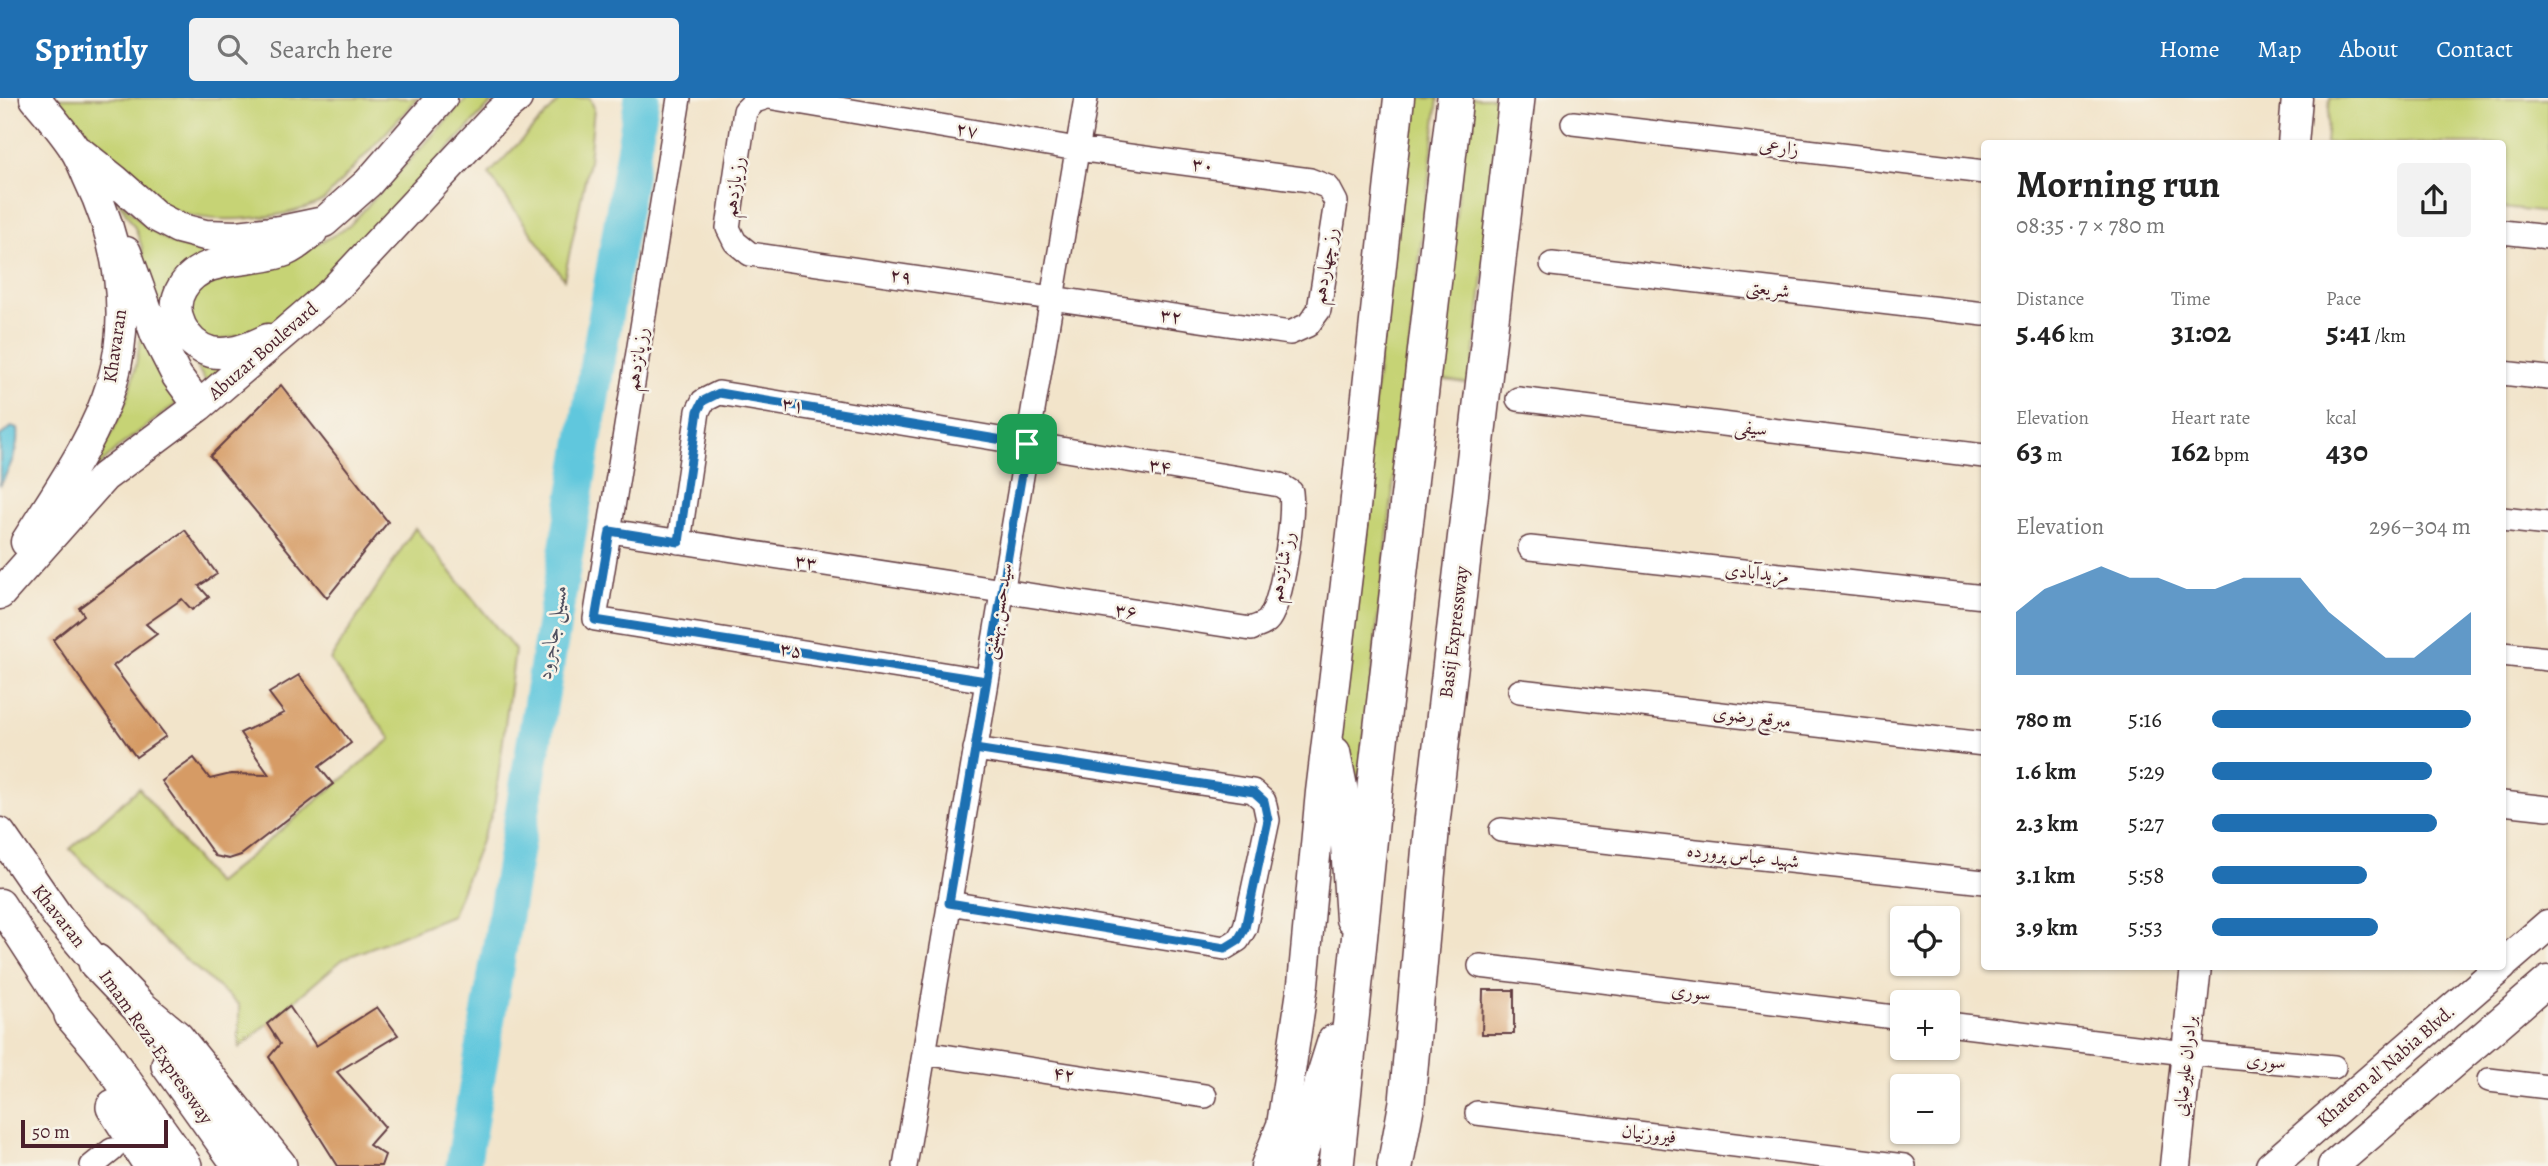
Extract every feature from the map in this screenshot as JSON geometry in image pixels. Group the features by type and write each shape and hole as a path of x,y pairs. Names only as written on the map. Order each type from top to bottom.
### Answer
{"highway":[{"path":"1336,1166 1377,767 1455,98"},
{"name":"Basij Expressway","path":"1395,1166 1407,1102 1433,809 1517,98"},
{"path":"96,962 140,1009 176,1038 279,1166"},
{"name":"Imam Reza Expressway","path":"96,962 241,1166"},
{"path":"1296,1166 1355,978"},
{"path":"72,1015 97,1082 152,1166"},
{"path":"72,1015 100,1048 184,1166"}],"main road":[{"name":"Khavaran","path":"0,589 77,459 101,412 114,375 121,333 117,254 100,201 75,149 35,98"},
{"path":"333,291 267,339 237,351 211,352 193,342 182,330 177,315 177,300 182,287 192,276 220,263 287,251 324,222 368,183 442,98"},
{"path":"1266,1166 1282,1125 1303,984 1329,724 1399,98"},
{"path":"2293,140 2297,98"},
{"name":"Abuzar Boulevard","path":"0,594 104,478 199,406 333,291 509,103"},
{"path":"75,149 158,217 178,228 205,235 237,236 324,222"},
{"path":"100,201 125,248 156,335 177,376 199,406"},
{"path":"1329,724 1342,787 1355,978"},
{"name":"Khavaran","path":"0,833 58,917 96,962"},
{"name":"Khavaran","path":"0,904 72,1015"},
{"name":"Khatem al' Nabia Blvd.","path":"2506,962 2548,925"},
{"name":"برادران علیرضایی","path":"2175,1166 2195,970"},
{"name":"Khatem al' Nabia Blvd.","path":"2271,1166 2497,970"},
{"path":"2333,1166 2548,981"}],"street":[{"name":"رز پانزدهم","path":"595,620 679,98"},
{"name":"رز یازدهم","path":"750,254 735,242 727,228 745,111 755,101 764,98"},
{"name":"۲۷","path":"774,98 1077,149"},
{"name":"سیدحسن بهشتی","path":"905,1166 1086,98"},
{"name":"زارعی","path":"1573,123 1981,172"},
{"name":"۳۰","path":"1077,149 1310,180 1328,187"},
{"name":"رز چهاردهم","path":"1290,333 1308,326 1319,310 1336,202 1328,187"},
{"path":"2506,232 2548,237"},
{"name":"۲۹","path":"750,254 1051,299"},
{"name":"شریعتی","path":"1552,264 1981,314"},
{"name":"۳۲","path":"1051,299 1290,333"},
{"path":"2506,373 2548,378"},
{"name":"۳۱","path":"679,542 698,411 703,401 719,393 1027,444"},
{"name":"سیفی","path":"1518,400 1981,456"},
{"name":"۳۴","path":"1027,444 1280,485 1291,492"},
{"name":"رز شانزدهم","path":"1251,629 1267,622 1276,606 1293,510 1291,492"},
{"path":"2506,519 2548,524"},
{"name":"۳۳","path":"610,531 1002,593"},
{"name":"مزیدآبادی","path":"1530,548 1981,597"},
{"name":"۳۶","path":"1002,593 1251,629"},
{"name":"۳۵","path":"595,620 986,681"},
{"path":"2506,654 2548,659"},
{"name":"مبرقع رضوی","path":"1520,691 1981,744"},
{"path":"949,903 1225,948 1238,940 1245,928 1268,820 1264,801 1254,792 975,749"},
{"path":"2506,803 2548,808"},
{"name":"شهید عباس پرورده","path":"1501,830 1981,882"},
{"name":"سوری","path":"1480,966 1890,1017"},
{"name":"سوری","path":"1960,1025 2185,1053 2334,1067"},
{"name":"۴۲","path":"924,1053 1205,1096"},
{"path":"2489,1080 2548,1087"},
{"name":"فیروزنیان","path":"1478,1113 1904,1166"},
{"path":"92,1166 112,1150"}],"green space":[{"path":"58,98 418,98 324,200 290,213 230,219 184,214 149,196 108,156"},
{"path":"467,98 496,98 352,251 271,328 208,343 186,312 196,284 294,253 349,226"},
{"path":"562,98 590,98 594,108 589,161 564,279 489,174"},
{"path":"1408,98 1438,98 1351,853 1339,717"},
{"path":"1468,98 1503,98 1471,384 1439,379"},
{"path":"2330,98 2548,98 2548,213 2506,208 2506,140 2326,140"},
{"path":"114,194 157,234 178,245 216,257 169,327 149,282 135,228"},
{"path":"141,329 184,398 120,446 95,470 63,510 116,425 132,381"},
{"path":"185,347 234,359 206,382"},
{"path":"415,528 515,650 494,808 452,915 343,959 239,1048 239,1005 165,942 70,849 139,788 216,884 391,739 330,660"}],"water":[{"path":"12,427 17,429 17,444 0,486 0,436"}],"building":[{"path":"281,385 388,522 327,598 210,456"},
{"path":"185,530 217,574 199,586 209,597 192,610 182,599 146,624 157,634 113,666 166,736 136,757 53,640 84,615 79,608"},
{"path":"299,675 351,743 319,767 333,784 241,855 229,859 215,856 162,781 194,758 210,779 231,774 269,775 240,733 284,713 269,693"},
{"path":"1483,990 1514,990 1514,1034 1482,1034"},
{"path":"289,1006 316,1046 377,1007 398,1035 337,1072 385,1127 369,1145 385,1155 381,1166 338,1166 269,1057 280,1044 267,1024"}],"waterway":[{"name":"مسیل جاجرود","path":"463,1166 642,98"}],"route":[{"path":"1027,444 719,393 703,401 698,411 679,542 610,531 595,620 986,681 975,749 1254,792 1264,801 1268,820 1245,928 1238,940 1225,948 949,903 986,681 1027,444"}]}
